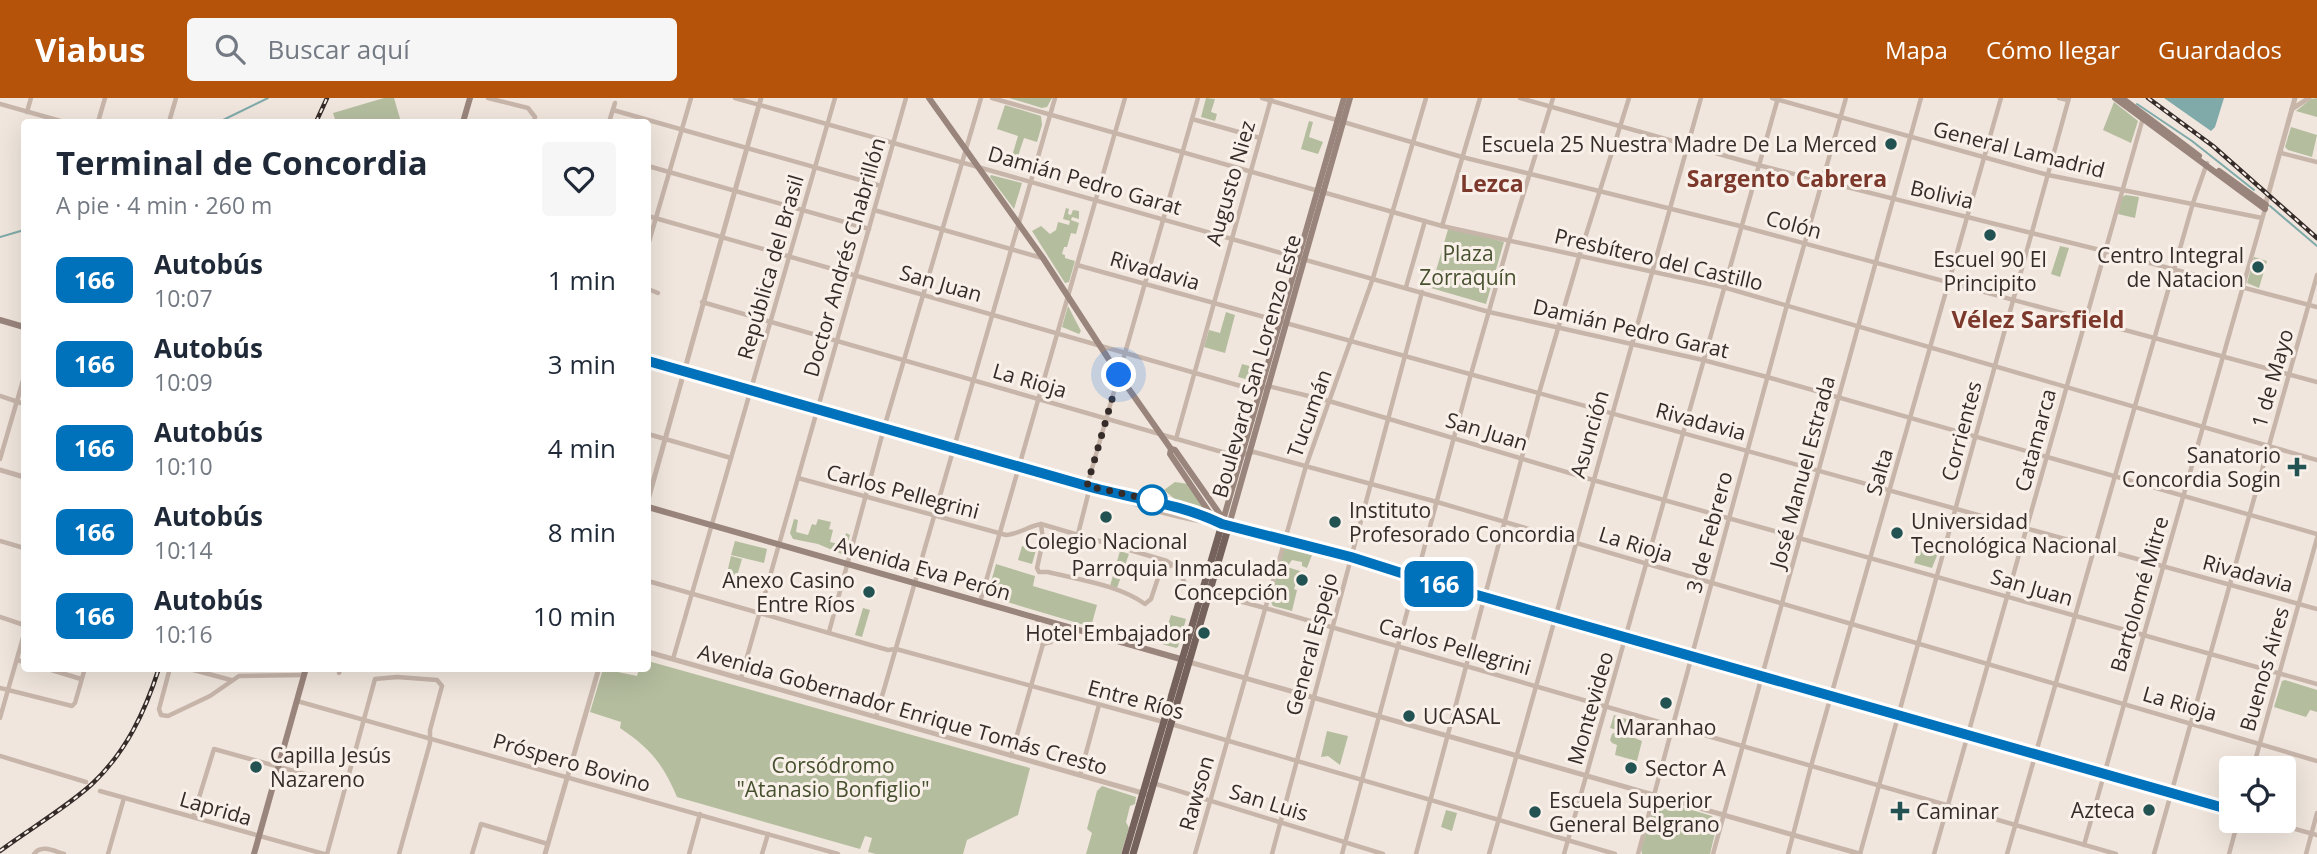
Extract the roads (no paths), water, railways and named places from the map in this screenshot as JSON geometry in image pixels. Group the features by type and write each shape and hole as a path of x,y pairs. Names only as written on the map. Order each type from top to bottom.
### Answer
{"main road":[{"path":"464,119 470,98"},
{"path":"929,98 1043,258 1171,449 1170,454 1209,512 1225,523"},
{"name":"Boulevard San Lorenzo Este","path":"1340,123 1344,98"},
{"name":"Boulevard San Lorenzo Este","path":"1168,723 1282,321 1340,123 1350,98"},
{"path":"2115,98 2144,117"},
{"path":"2122,98 2265,207"},
{"path":"0,320 21,326"},
{"name":"Avenida Eva Perón","path":"651,508 1186,661"},
{"path":"254,854 306,672"},
{"path":"1133,854 1146,792 1153,783 1168,723"},
{"path":"1125,854 1168,723"}],"street":[{"path":"27,112 31,98"},
{"path":"99,119 105,98"},
{"path":"170,119 176,98"},
{"path":"488,98 528,108 534,119"},
{"path":"651,235 691,98"},
{"name":"Damián Pedro Garat","path":"735,98 760,101 828,124 1489,312 1632,343 1767,377 2048,456 2317,536"},
{"name":"República del Brasil","path":"673,659 835,98"},
{"name":"Doctor Andrés Chabrillón","path":"741,678 906,98"},
{"path":"829,632 903,360 981,98"},
{"name":"Presbítero del Castillo","path":"992,98 1442,226 1723,287 2317,460"},
{"path":"876,717 1055,98"},
{"path":"980,603 1125,98"},
{"path":"1078,534 1106,418 1198,98"},
{"name":"Colón","path":"1262,98 1462,158 1740,226 2317,383"},
{"name":"Tucumán","path":"1227,740 1306,466 1373,278 1426,98"},
{"path":"1442,226 1480,98"},
{"name":"Bolivia","path":"1520,98 1758,164 2317,307"},
{"path":"1342,854 1471,374 1553,98"},
{"path":"1416,854 1539,393 1629,98"},
{"name":"Asunción","path":"1489,854 1701,98"},
{"name":"3 de Febrero","path":"1637,854 1846,98"},
{"name":"José Manuel Estrada","path":"1713,854 1921,98"},
{"name":"Salta","path":"1788,854 2001,98"},
{"path":"2059,98 2069,99"},
{"name":"Bartolomé Mitre","path":"2292,109 2302,98"},
{"name":"Bartolomé Mitre","path":"2084,845 2292,109 2302,98"},
{"name":"Augusto Niez","path":"1176,439 1270,99"},
{"name":"General Lamadrid","path":"1775,99 2048,175 2262,218"},
{"name":"Montevideo","path":"1564,854 1775,99"},
{"name":"Corrientes","path":"1860,854 2069,99"},
{"path":"651,488 760,101"},
{"path":"610,119 615,103"},
{"path":"0,104 53,119"},
{"path":"613,110 648,119"},
{"name":"Catamarca","path":"1934,854 2121,189 2144,117"},
{"path":"1192,119 1260,138"},
{"path":"651,120 881,187"},
{"path":"2281,153 2317,162"},
{"path":"2007,854 2206,164"},
{"path":"651,167 869,229"},
{"path":"874,210 1043,258"},
{"name":"San Juan","path":"651,216 1251,389 1264,388 1329,401 1593,480 2317,684"},
{"path":"1406,287 1424,221"},
{"name":"Rivadavia","path":"1077,265 2317,608"},
{"name":"1 de Mayo","path":"2154,854 2317,275"},
{"path":"651,290 659,293"},
{"name":"General Espejo","path":"1272,854 1422,292"},
{"name":"La Rioja","path":"702,302 1236,456 1245,454 1306,466 1437,502 2317,761"},
{"path":"651,362 1088,487 1152,500 2219,807"},
{"path":"0,458 21,388"},
{"path":"0,396 21,403"},
{"path":"651,435 731,458"},
{"path":"0,470 21,476"},
{"name":"Carlos Pellegrini","path":"798,478 1000,534 1023,533 1041,524"},
{"path":"1041,524 1078,534 1173,564 1160,572 1151,599 1144,604 1133,596 1111,589 1039,572 1037,568 1043,541 1041,524"},
{"name":"Buenos Aires","path":"2256,756 2317,536"},
{"path":"0,541 21,547"},
{"name":"Carlos Pellegrini","path":"1173,564 1187,587 2116,854"},
{"name":"Entre Ríos","path":"651,582 888,650 896,649 1168,723 1615,854"},
{"path":"0,617 21,624"},
{"path":"1038,620 1036,639 1043,644 1051,642 1058,624"},
{"path":"1011,756 1043,644"},
{"path":"0,718 21,645"},
{"name":"Avenida Gobernador Enrique Tomás Cresto","path":"651,653 1146,792"},
{"path":"17,660 21,661"},
{"path":"1186,661 1860,854"},
{"path":"58,672 82,679"},
{"path":"0,688 72,706 75,704 84,672"},
{"path":"169,672 159,709 161,715 168,716 210,696 245,674 306,672"},
{"path":"200,672 232,681"},
{"path":"545,854 598,672"},
{"path":"325,854 375,679 416,677 437,680 442,686 398,854"},
{"name":"Próspero Bovino","path":"297,701 837,854"},
{"path":"1080,775 1099,705"},
{"name":"Rawson","path":"1195,854 1227,740"},
{"path":"194,817 214,749 345,785"},
{"path":"0,756 86,782"},
{"name":"San Luis","path":"1153,783 1383,854"},
{"name":"Laprida","path":"100,791 325,854"},
{"path":"108,854 124,798"},
{"path":"2306,854 2314,834 2317,813"},
{"path":"689,854 700,814"},
{"path":"472,854 481,824 548,844"},
{"path":"2296,829 2314,834"},
{"path":"2228,854 2234,833"},
{"path":"762,854 768,834"},
{"path":"35,852 43,848 64,854"}],"water":[{"path":"2164,98 2224,98 2215,127 2211,131"}],"waterway":[{"path":"225,119 268,98"},
{"path":"2137,104 2192,141 2254,190"},
{"path":"2270,206 2317,246"},
{"path":"0,237 21,231"}],"railway":[{"path":"317,119 327,98"},
{"path":"2148,98 2213,146 2317,238"},
{"path":"0,851 71,801 104,772 133,730 158,672"}],"place":[{"name":"Escuela 25 Nuestra Madre De La Merced","path":"1891,144"},
{"name":"Escuel 90 El Principito","path":"1990,235"},
{"name":"Centro Integral de Natacion","path":"2258,267"},
{"name":"Sanatorio Concordia Sogin","path":"2297,467"},
{"name":"Colegio Nacional","path":"1106,517"},
{"name":"Instituto Profesorado Concordia","path":"1335,522"},
{"name":"Universidad Tecnológica Nacional","path":"1897,533"},
{"name":"Parroquia Inmaculada Concepción","path":"1302,580"},
{"name":"Anexo Casino Entre Ríos","path":"869,592"},
{"name":"Hotel Embajador","path":"1204,633"},
{"name":"Maranhao","path":"1666,703"},
{"name":"UCASAL","path":"1409,716"},
{"name":"Capilla Jesús Nazareno","path":"256,767"},
{"name":"Sector A","path":"1631,768"},
{"name":"Azteca","path":"2149,810"},
{"name":"Caminar","path":"1900,811"},
{"name":"Escuela Superior General Belgrano","path":"1535,812"}],"district":[{"name":"Sargento Cabrera","path":"1787,178"},
{"name":"Lezca","path":"1492,183"},
{"name":"Vélez Sarsfield","path":"2038,318"}],"park label":[{"name":"Plaza Zorraquín","path":"1468,265"},
{"name":"Corsódromo \"Atanasio Bonfiglio\"","path":"833,777"}]}
